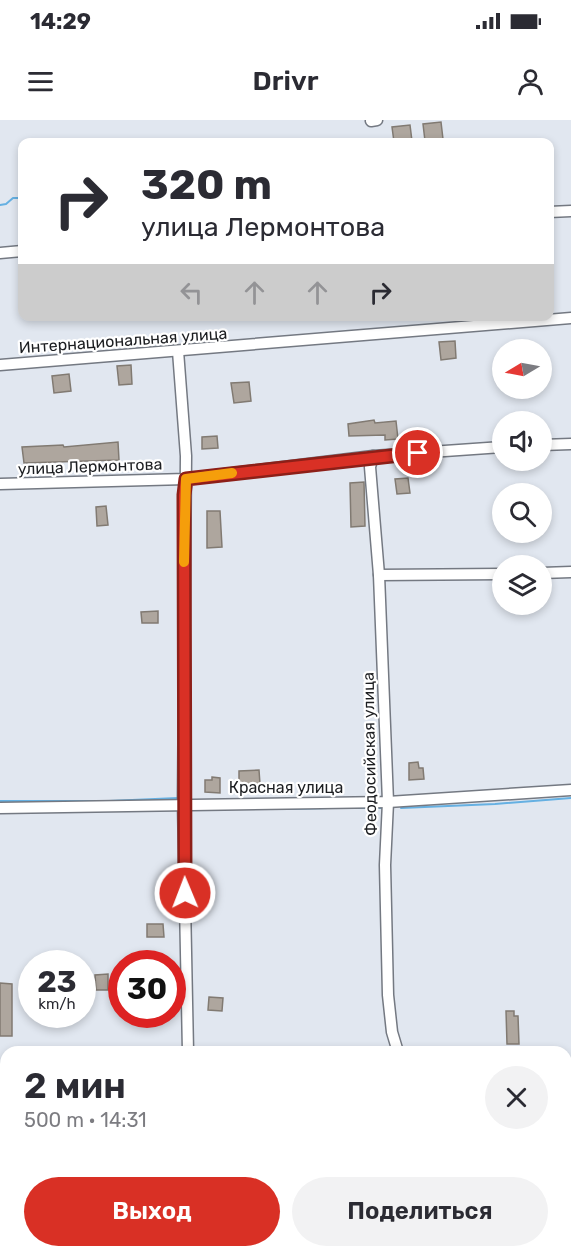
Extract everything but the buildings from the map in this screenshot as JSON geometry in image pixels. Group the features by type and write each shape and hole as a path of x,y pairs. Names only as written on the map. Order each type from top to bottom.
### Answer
{"street":[{"path":"554,212 571,211"},
{"path":"0,253 18,251"},
{"name":"Интернациональная улица","path":"554,319 571,318"},
{"name":"Интернациональная улица","path":"0,365 535,321"},
{"path":"178,351 186,479 184,495 183,803 188,1046"},
{"path":"552,445 571,444"},
{"name":"улица Лермонтова","path":"0,484 186,479 373,456 492,448"},
{"name":"Феодосийская улица","path":"373,456 370,466 379,575 388,802 385,865 388,995 392,1032 396,1046"},
{"path":"552,573 571,572"},
{"path":"379,575 492,574"},
{"name":"Красная улица","path":"0,808 183,803 388,802 571,790"}],"waterway":[{"path":"0,205 6,204 13,198 18,198"},
{"path":"0,801 109,801 178,798"},
{"path":"401,808 571,798"},
{"path":"286,809 328,808"},
{"path":"358,808 382,808"}],"slow traffic":[{"path":"184,562 186,479 232,473"}],"route":[{"path":"185,893 183,779 184,495 186,479 373,456 418,453"}]}
